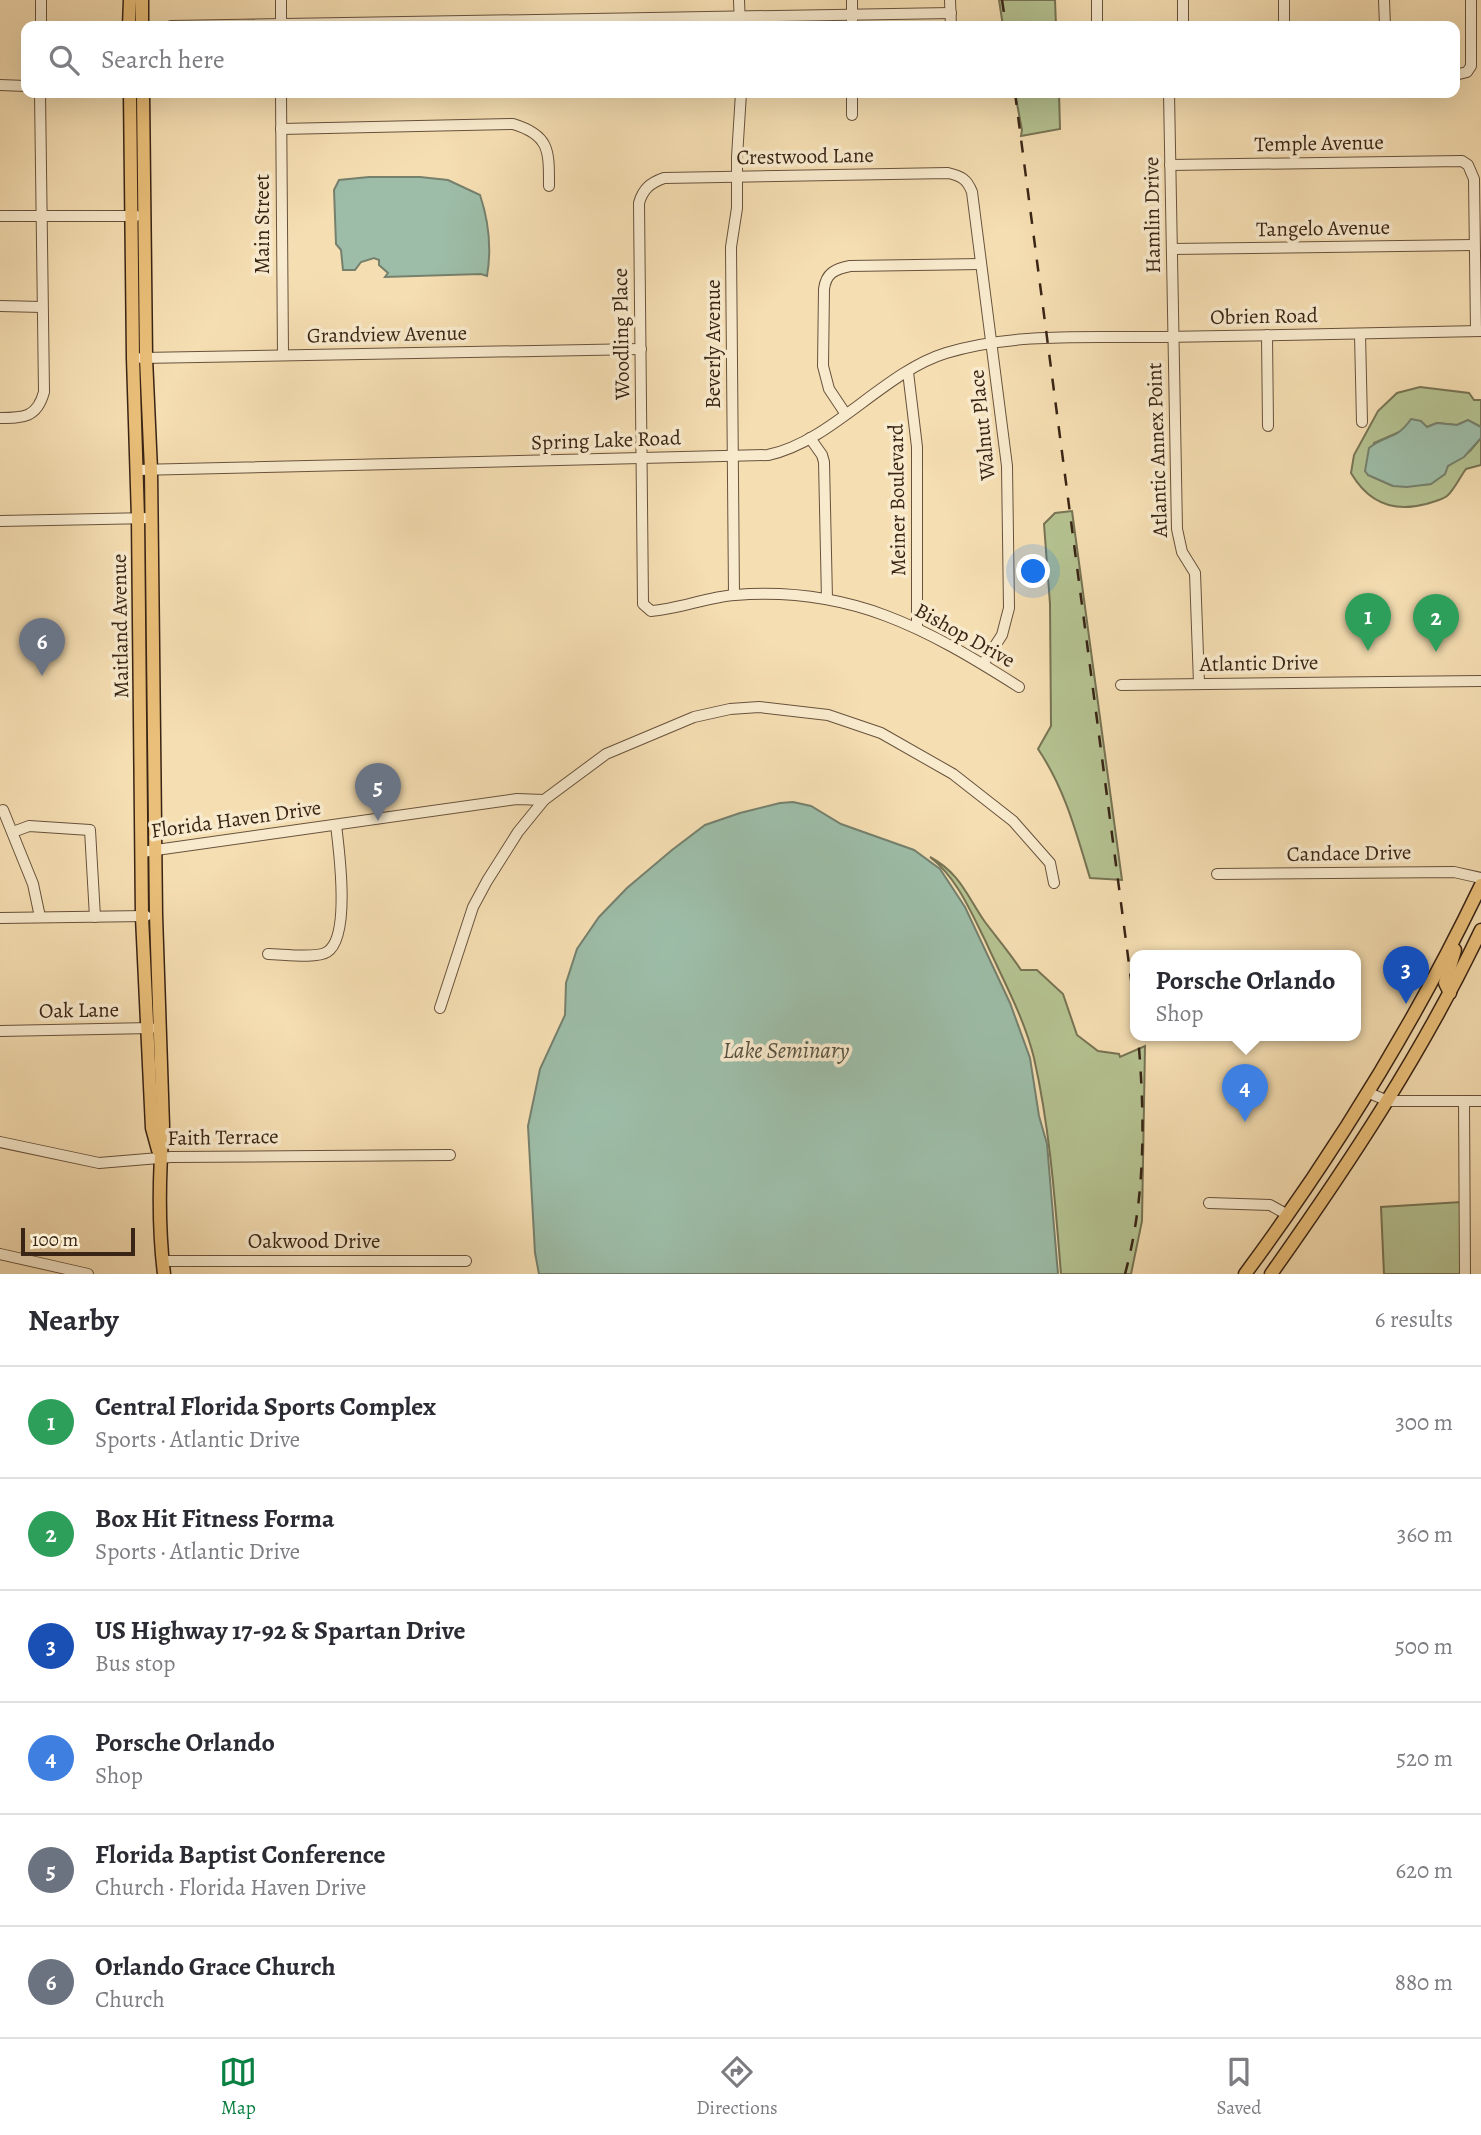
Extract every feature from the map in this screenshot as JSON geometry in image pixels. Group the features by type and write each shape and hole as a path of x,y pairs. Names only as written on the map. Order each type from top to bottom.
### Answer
{"main road":[{"path":"130,0 130,21"},
{"path":"142,0 142,21"},
{"name":"Maitland Avenue","path":"130,98 137,216 145,518 146,592 140,702 142,917 163,1126 160,1157 163,1267"},
{"name":"Maitland Avenue","path":"137,216 142,98"},
{"name":"Maitland Avenue","path":"146,592 154,686 156,915 152,1028"},
{"path":"140,702 154,686"},
{"path":"1245,1274 1369,1094 1406,1032 1481,885"},
{"path":"1271,1274 1388,1101 1450,993 1481,930"},
{"path":"1450,993 1445,983 1459,932"}],"street":[{"path":"41,0 41,21"},
{"path":"281,0 281,21"},
{"path":"739,0 739,21"},
{"path":"852,0 852,21"},
{"path":"950,0 951,21"},
{"path":"1097,0 1097,21"},
{"path":"1183,0 1183,21"},
{"path":"1284,0 1284,21"},
{"path":"1384,0 1385,21"},
{"path":"1460,74 1467,72 1472,57 1471,0"},
{"path":"755,21 951,13"},
{"path":"0,85 21,86"},
{"path":"0,418 22,418 36,409 44,392 40,98"},
{"name":"Main Street","path":"281,98 283,355"},
{"name":"Beverly Avenue","path":"734,595 732,247 737,208 741,98"},
{"path":"852,98 852,115"},
{"name":"Hamlin Drive","path":"1169,98 1173,337"},
{"path":"281,129 513,124 537,134 545,143 549,186"},
{"name":"Temple Avenue","path":"1170,165 1454,160 1468,164 1474,179 1474,245"},
{"name":"Crestwood Lane","path":"647,187 664,178 736,176 948,173 965,180"},
{"name":"Walnut Place","path":"965,180 972,192 1007,466 1009,608 1002,635 983,664"},
{"name":"Woodling Place","path":"646,608 641,597 639,203 647,187"},
{"path":"0,216 137,216"},
{"path":"1474,245 1479,331"},
{"name":"Tangelo Avenue","path":"1171,249 1474,245"},
{"path":"845,413 829,389 823,366 824,289 825,280 830,273 850,266 981,264"},
{"path":"0,306 43,307"},
{"name":"Obrien Road","path":"1047,338 1479,331"},
{"path":"1360,334 1362,422"},
{"path":"1267,335 1268,426"},
{"name":"Atlantic Annex Point","path":"1173,337 1177,528 1182,552 1195,573 1199,683"},
{"name":"Spring Lake Road","path":"144,470 641,459 780,452 810,438 908,372 944,353 1047,338"},
{"name":"Grandview Avenue","path":"140,358 641,349"},
{"name":"Meiner Boulevard","path":"908,372 917,447 917,628"},
{"path":"810,438 822,454 824,462 827,599"},
{"path":"0,521 145,518"},
{"name":"Bishop Drive","path":"646,608 657,610 734,595 769,594 827,599 866,608 917,628 948,643 1019,687"},
{"name":"Atlantic Drive","path":"1121,685 1481,681"},
{"path":"440,1008 473,907 518,832 544,800 606,754 694,717 730,709 759,708 828,715 881,733 953,774 1013,821 1050,863 1054,883"},
{"name":"Florida Haven Drive","path":"142,852 517,799 544,800"},
{"path":"3,810 33,884 40,917"},
{"path":"268,954 317,955 326,953 335,943 342,895 336,825"},
{"path":"13,832 29,827 90,830 95,917"},
{"name":"Candace Drive","path":"1217,874 1454,872 1481,878"},
{"path":"0,918 156,915"},
{"name":"Oak Lane","path":"0,1031 152,1028"},
{"path":"1369,1094 1388,1101 1481,1101"},
{"path":"1464,1101 1465,1274"},
{"name":"Faith Terrace","path":"0,1142 99,1163 160,1157 450,1155"},
{"path":"1209,1203 1270,1205 1288,1215"},
{"path":"0,1254 88,1274"},
{"name":"Oakwood Drive","path":"163,1267 466,1261"}],"shaded area":[{"path":"999,0 1055,0 1056,21 1002,21"},
{"path":"1016,98 1059,98 1060,129 1021,136"},
{"path":"1420,387 1469,393 1474,400 1481,400 1481,427 1468,420 1457,425 1437,423 1404,430 1374,443 1368,475 1393,486 1431,484 1448,466 1470,451 1481,438 1481,465 1466,469 1452,490 1442,499 1414,506 1392,506 1373,498 1358,483 1351,473 1354,455 1378,411 1397,393"},
{"path":"1072,511 1122,880 1090,878 1063,795 1038,749 1051,726 1050,604 1044,524 1055,513"},
{"path":"930,857 956,878 1021,970 1037,970 1063,994 1077,1035 1098,1051 1119,1054 1120,1057 1145,1046 1142,1221 1131,1274 1061,1274 1048,1138 1030,1043 1012,998 968,906 948,875"},
{"path":"1461,1202 1461,1274 1384,1274 1381,1207"}],"water":[{"path":"369,177 448,180 480,195 489,235 487,276 385,277 388,273 379,265 379,260 374,258 361,262 355,270 343,270 341,250 336,244 334,190 339,180"},
{"path":"1411,419 1421,421 1427,427 1437,423 1457,425 1468,420 1481,427 1481,438 1464,457 1448,466 1445,474 1431,484 1393,486 1368,475 1365,471 1369,448 1396,434"},
{"name":"Lake Seminary","path":"793,802 811,806 841,824 914,850 940,869 965,907 1010,1003 1030,1058 1039,1116 1047,1144 1058,1274 539,1274 535,1253 528,1126 540,1069 565,1015 566,983 577,949 599,917 627,888 705,825 740,813"}],"railway":[{"path":"1002,0 1005,21"},
{"path":"1016,98 1130,972"},
{"path":"1125,1274 1137,1215 1142,1156 1138,1041"}],"place":[{"name":"Central Florida Sports Complex","path":"1368,651"},
{"name":"Box Hit Fitness Forma","path":"1436,652"},
{"name":"Orlando Grace Church","path":"42,676"},
{"name":"Florida Baptist Conference","path":"378,821"},
{"name":"US Highway 17-92 & Spartan Drive","path":"1406,1004"},
{"name":"Porsche Orlando","path":"1245,1122"}]}
